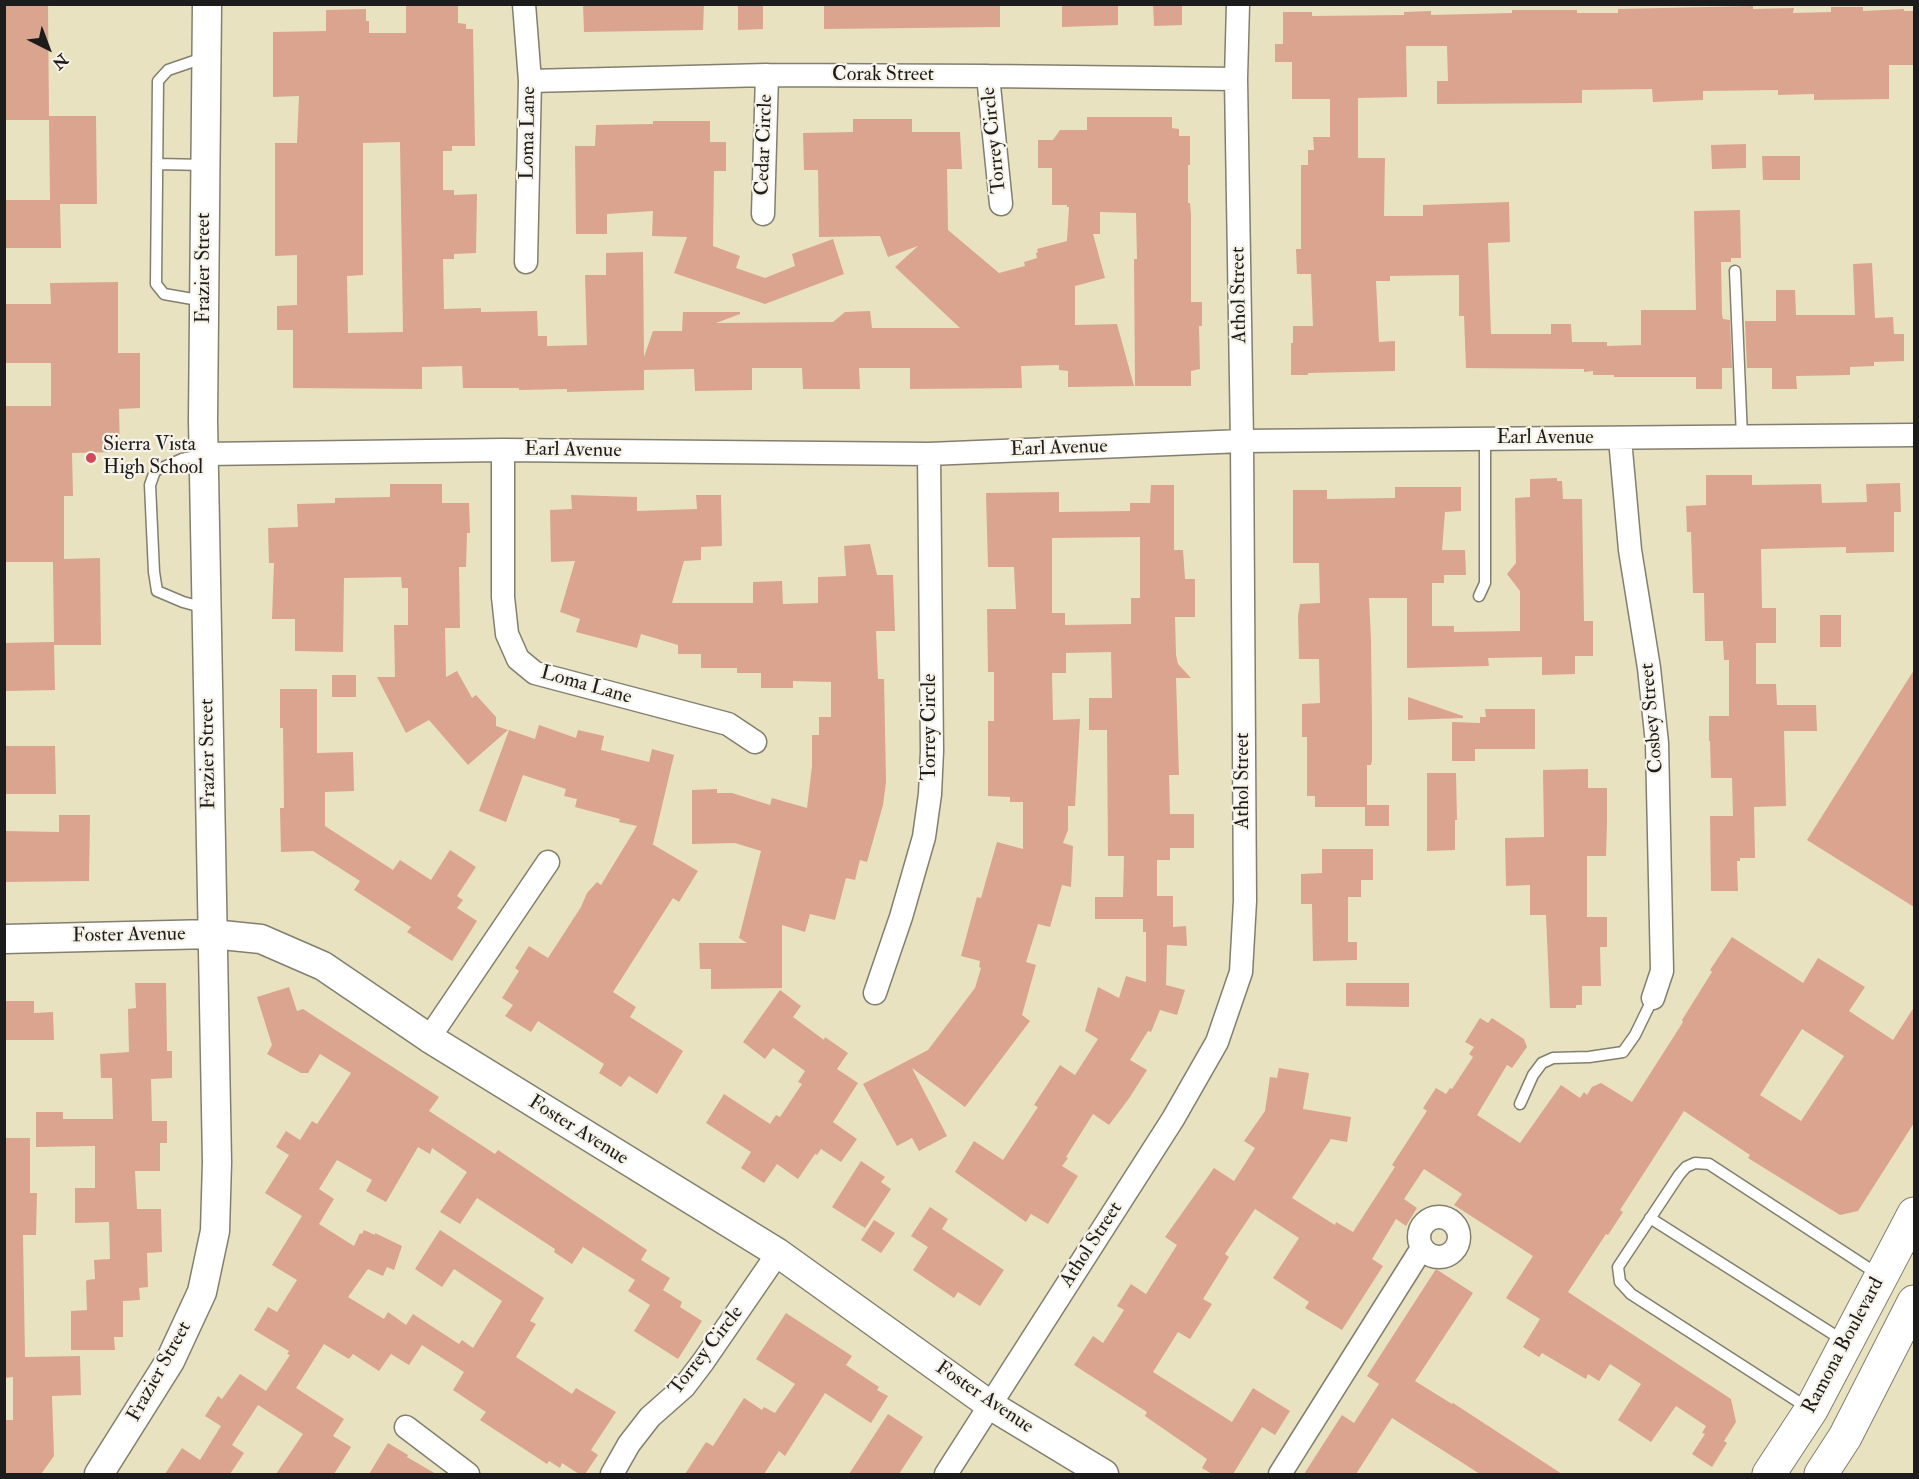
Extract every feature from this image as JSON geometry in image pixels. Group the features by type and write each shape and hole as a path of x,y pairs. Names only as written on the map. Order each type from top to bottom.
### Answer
{"main road":[{"name":"Ramona Boulevard","path":"1769,1474 1811,1410 1914,1214"},
{"path":"1823,1471 1845,1437 1914,1302"},
{"path":"1823,1471 1821,1436 1860,1366 1857,1354 1847,1342"}],"street":[{"name":"Frazier Street","path":"99,1474 170,1361 202,1292 215,1231 217,1162 204,454 207,4"},
{"name":"Loma Lane","path":"524,4 530,81 526,262"},
{"name":"Athol Street","path":"946,1474 1173,1119 1217,1042 1241,972 1245,901 1242,441 1236,79 1238,4"},
{"name":"Corak Street","path":"530,81 768,75 1236,79"},
{"name":"Cedar Circle","path":"763,214 768,75"},
{"name":"Torrey Circle","path":"988,76 1001,204"},
{"name":"Earl Avenue","path":"204,454 503,450 929,454 1242,441 1914,435"},
{"name":"Cosbey Street","path":"1620,439 1630,550 1649,668 1657,743 1662,971 1653,998"},
{"name":"Loma Lane","path":"503,450 503,597 507,634 518,659 535,674 728,724 754,742"},
{"name":"Torrey Circle","path":"875,993 901,917 924,837 930,794 932,750 929,454"},
{"path":"429,1038 548,862"},
{"name":"Foster Avenue","path":"4,939 212,934 261,939 323,966 429,1038 778,1253 990,1404 1104,1474"},
{"path":"1280,1474 1422,1248"},
{"name":"Torrey Circle","path":"612,1474 629,1444 650,1417 684,1387 703,1362 778,1253"},
{"path":"406,1427 468,1474"}],"lane":[{"path":"205,301 164,294 156,284 158,81 168,70 207,57"},
{"path":"157,164 206,165"},
{"path":"1734,272 1742,437"},
{"path":"1479,596 1485,583 1485,440"},
{"path":"204,454 182,459 156,471 150,485 157,591 183,602 207,608"},
{"path":"1520,1104 1533,1075 1542,1063 1553,1058 1589,1057 1623,1052 1635,1035 1653,998"},
{"path":"1811,1410 1631,1294 1620,1282 1618,1267 1679,1175 1686,1167 1695,1163 1709,1164 1881,1276"},
{"path":"1650,1218 1847,1342"}],"building":[{"path":"4,4 48,4 49,116 96,116 97,204 60,204 61,248 4,248 4,200 50,200 49,120 4,120"},
{"path":"406,4 458,4 458,23 466,24 466,29 473,29 475,146 452,146 452,151 443,151 443,190 454,190 454,195 477,194 476,253 454,254 454,259 443,259 444,309 481,308 481,312 537,311 538,336 547,336 547,346 587,345 585,275 606,275 606,253 643,252 644,357 653,331 682,331 683,312 740,312 740,314 716,323 833,322 845,312 870,311 872,328 960,328 895,267 918,246 888,257 880,236 819,237 818,170 804,170 803,133 853,132 853,119 912,119 912,132 960,132 962,169 947,169 948,230 999,273 1025,266 1024,262 1037,258 1037,249 1067,241 1069,207 1052,205 1052,168 1038,168 1038,140 1053,140 1060,130 1087,130 1087,117 1172,117 1172,128 1179,129 1179,136 1190,136 1188,203 1190,203 1191,215 1191,302 1202,302 1202,326 1199,326 1200,369 1191,371 1191,386 1135,386 1136,213 1100,212 1100,234 1093,234 1105,278 1075,286 1075,325 1117,324 1134,386 1068,387 1068,371 1059,370 1059,365 1021,366 1022,388 910,389 910,368 859,368 860,389 803,389 802,368 752,368 752,390 695,391 694,369 691,369 644,370 644,390 567,392 567,389 463,388 462,366 422,367 422,389 293,388 293,330 277,330 277,306 297,305 297,255 275,256 275,143 297,143 299,96 273,97 273,32 326,31 326,10 366,9 369,33 406,33","holes":["400,142 403,332 348,333 347,276 363,275 363,143"]},
{"path":"583,4 704,4 703,30 584,32"},
{"path":"824,4 1000,4 1000,27 824,29"},
{"path":"1062,4 1118,4 1118,25 1062,27"},
{"path":"1153,4 1182,4 1182,25 1154,26"},
{"path":"738,5 763,5 763,29 738,30"},
{"path":"1753,6 1753,9 1794,8 1793,13 1831,12 1831,7 1863,7 1863,11 1904,9 1904,11 1914,11 1914,65 1889,65 1889,99 1814,100 1814,94 1778,95 1778,90 1703,91 1703,100 1653,102 1652,89 1582,90 1582,103 1437,104 1437,81 1448,81 1447,46 1406,46 1407,97 1358,98 1358,158 1385,158 1384,216 1423,216 1423,205 1509,202 1510,242 1488,243 1491,334 1551,334 1551,324 1571,324 1572,342 1607,342 1607,346 1641,345 1641,310 1696,310 1694,211 1740,210 1741,258 1731,258 1731,262 1721,262 1722,314 1723,319 1730,320 1732,368 1722,368 1722,389 1696,389 1696,377 1614,377 1614,375 1593,375 1593,371 1584,372 1584,369 1466,368 1464,316 1459,316 1459,275 1390,276 1390,281 1376,281 1379,342 1395,341 1395,371 1291,375 1293,326 1313,326 1311,274 1297,274 1296,249 1301,249 1301,165 1308,165 1308,150 1314,150 1313,137 1330,137 1330,99 1292,99 1292,62 1275,62 1275,44 1283,44 1283,12 1312,12 1312,16 1404,15 1404,12 1431,11 1431,15 1512,13 1512,10 1577,10 1577,13 1618,13 1618,9"},
{"path":"653,121 710,121 710,142 726,142 726,171 714,171 713,246 740,256 736,268 765,278 795,266 792,254 833,239 844,274 765,304 674,273 687,237 652,236 653,211 607,214 607,234 576,234 575,146 595,146 596,125 653,124"},
{"path":"1746,144 1746,168 1712,169 1711,145"},
{"path":"1762,156 1800,156 1800,180 1763,180"},
{"path":"1872,263 1875,318 1893,317 1894,334 1904,334 1904,361 1874,362 1874,366 1850,367 1850,375 1796,376 1797,389 1772,389 1772,368 1747,368 1745,321 1776,321 1776,290 1795,290 1796,315 1855,315 1853,264"},
{"path":"118,282 118,353 140,353 140,408 119,409 120,452 72,453 73,496 64,496 64,559 100,558 101,645 54,645 55,690 4,691 4,643 54,642 53,562 4,562 4,406 51,406 51,363 4,363 4,304 51,304 50,283"},
{"path":"1706,475 1752,475 1752,485 1821,484 1822,503 1867,502 1866,484 1900,483 1901,512 1894,512 1894,552 1846,553 1846,547 1761,549 1762,608 1776,608 1776,643 1756,643 1756,684 1776,684 1777,705 1816,705 1817,731 1784,731 1786,806 1754,807 1755,858 1740,858 1740,861 1737,861 1738,891 1711,891 1710,816 1733,816 1732,778 1711,778 1709,741 1709,716 1729,716 1729,660 1724,660 1723,641 1705,641 1704,593 1693,593 1691,532 1687,532 1686,506 1706,505"},
{"path":"1557,478 1557,481 1562,481 1563,499 1582,499 1584,621 1593,621 1593,656 1575,656 1575,674 1542,675 1542,657 1488,658 1489,666 1407,668 1407,598 1369,598 1372,760 1371,765 1367,765 1367,805 1389,805 1389,826 1365,826 1365,807 1315,807 1315,796 1307,796 1307,737 1302,737 1302,704 1320,703 1319,659 1299,659 1298,616 1300,604 1320,603 1319,563 1293,563 1293,490 1327,490 1327,499 1395,498 1395,487 1461,487 1461,511 1445,512 1442,550 1465,550 1466,575 1444,575 1444,583 1432,583 1432,626 1454,626 1454,632 1520,631 1520,591 1507,574 1516,563 1515,498 1530,497 1530,479"},
{"path":"390,484 442,484 442,503 469,503 470,533 467,533 466,567 459,567 460,628 445,628 446,677 457,671 472,698 476,695 496,717 496,726 508,730 468,765 429,720 406,733 377,677 395,677 394,625 408,625 408,588 402,588 401,577 344,578 343,652 295,651 295,619 272,619 274,563 269,563 268,528 298,527 297,504 335,503 335,498 390,497"},
{"path":"1151,485 1174,485 1174,550 1183,550 1185,579 1195,579 1195,617 1175,617 1178,664 1191,678 1176,678 1179,775 1169,775 1170,814 1194,814 1194,848 1170,848 1170,860 1157,860 1157,896 1173,896 1173,927 1186,926 1187,946 1167,945 1166,985 1185,990 1177,1015 1160,1010 1151,1032 1148,1031 1130,1060 1147,1070 1130,1097 1109,1125 1093,1114 1066,1157 1068,1158 1062,1166 1078,1176 1048,1224 1031,1214 1026,1222 955,1172 974,1141 1003,1160 1038,1107 1034,1105 1060,1065 1075,1075 1098,1039 1085,1031 1098,987 1119,998 1126,976 1146,982 1146,932 1143,932 1143,919 1095,919 1095,897 1123,897 1124,856 1108,856 1107,730 1089,730 1089,698 1112,698 1111,652 1066,653 1066,673 1052,673 1053,720 1080,719 1075,806 1068,806 1068,830 1063,843 1073,846 1071,887 1062,885 1050,927 1038,924 1026,962 1036,965 1022,1015 1030,1021 965,1107 912,1068 947,1136 919,1151 912,1138 897,1146 863,1084 928,1050 975,988 981,968 979,967 980,961 961,956 977,897 981,898 997,842 1023,849 1023,802 1010,802 1010,797 988,796 988,721 994,721 994,672 988,672 987,609 1016,609 1014,567 988,567 986,493 1059,492 1059,512 1130,511 1130,503 1150,503","holes":["1140,537 1140,598 1131,598 1131,624 1065,625 1065,613 1052,613 1052,538"]},
{"path":"571,495 637,497 637,511 697,509 696,495 721,495 722,546 701,547 701,560 684,561 672,603 753,603 753,582 782,581 783,604 818,603 818,577 846,576 844,546 870,544 877,575 893,575 895,631 876,631 878,679 884,679 886,782 883,805 867,862 860,860 855,880 846,878 835,920 810,914 805,932 782,925 782,988 711,989 711,969 700,969 699,943 747,943 739,938 761,851 735,843 692,844 692,790 717,789 717,793 732,793 770,805 772,798 807,808 812,766 812,735 819,735 819,717 831,717 831,682 793,681 793,688 761,688 761,673 737,673 737,668 701,668 701,654 678,654 678,645 641,634 637,648 576,632 580,619 560,612 575,561 551,562 550,510 572,509"},
{"path":"1820,615 1841,615 1841,647 1820,647"},
{"path":"1914,670 1914,907 1807,840"},
{"path":"332,675 356,675 356,697 332,697"},
{"path":"280,689 317,689 317,753 353,752 354,791 325,792 325,826 393,870 400,860 431,880 450,850 476,867 457,896 463,900 457,908 477,921 452,961 407,932 411,927 354,890 360,881 313,851 281,852 280,808 284,808"},
{"path":"1408,697 1463,716 1463,718 1408,720"},
{"path":"1485,709 1535,709 1535,749 1475,749 1475,761 1452,761 1452,722 1480,723 1480,717 1486,717"},
{"path":"539,725 576,738 578,730 604,736 601,750 649,762 652,749 674,755 652,844 698,871 679,902 673,898 613,992 636,1007 630,1017 683,1051 657,1094 629,1076 621,1087 599,1073 604,1064 538,1021 531,1032 505,1016 513,1005 502,998 519,971 515,968 529,946 548,958 581,907 587,893 597,882 601,885 637,826 575,807 577,799 564,796 566,789 523,775 506,822 479,811 509,730 535,739"},
{"path":"4,746 55,746 56,794 4,794"},
{"path":"1588,769 1588,788 1607,788 1606,856 1587,856 1587,917 1607,917 1607,947 1600,947 1601,986 1582,986 1582,1005 1576,1005 1576,1008 1550,1008 1546,915 1530,915 1530,885 1506,886 1505,838 1544,837 1543,770"},
{"path":"1427,773 1456,773 1455,850 1427,851"},
{"path":"59,815 90,815 89,881 4,882 4,831 59,832"},
{"path":"1322,849 1373,849 1373,880 1361,880 1361,897 1348,897 1348,942 1357,942 1357,960 1313,961 1312,904 1301,904 1301,874 1322,873"},
{"path":"1732,937 1803,983 1818,958 1865,987 1849,1011 1893,1040 1914,1007 1914,1123 1858,1211 1840,1215 1748,1158 1750,1155 1684,1111 1620,1210 1623,1212 1568,1292 1731,1399 1736,1422 1724,1441 1727,1443 1712,1467 1692,1454 1705,1434 1702,1433 1706,1426 1676,1406 1651,1442 1618,1420 1641,1384 1610,1364 1599,1381 1588,1374 1586,1379 1542,1353 1539,1357 1523,1347 1540,1319 1506,1298 1533,1256 1454,1205 1462,1194 1424,1169 1404,1199 1417,1208 1406,1226 1396,1219 1372,1259 1383,1266 1342,1330 1305,1308 1309,1302 1273,1278 1299,1238 1255,1209 1225,1254 1229,1257 1203,1299 1212,1304 1190,1339 1178,1332 1153,1372 1232,1422 1253,1388 1290,1411 1275,1435 1262,1427 1233,1474 1212,1474 1202,1468 1207,1459 1145,1416 1147,1412 1074,1365 1093,1336 1103,1343 1124,1310 1117,1306 1131,1284 1146,1294 1177,1245 1165,1237 1214,1168 1234,1181 1255,1148 1244,1141 1265,1111 1270,1077 1277,1078 1279,1068 1309,1073 1303,1109 1351,1117 1347,1142 1331,1139 1292,1198 1335,1225 1336,1222 1353,1232 1395,1167 1392,1165 1427,1111 1423,1108 1436,1088 1446,1094 1450,1088 1452,1089 1473,1057 1469,1054 1474,1047 1465,1042 1480,1018 1488,1023 1492,1018 1524,1039 1527,1047 1512,1068 1507,1065 1477,1115 1520,1143 1561,1085 1580,1098 1584,1092 1587,1095 1592,1087 1601,1083 1632,1102 1683,1022 1682,1020 1712,972 1710,970","holes":["1802,1029 1844,1056 1801,1121 1760,1095"]},
{"path":"135,983 166,983 167,1051 172,1051 172,1078 151,1079 152,1121 167,1121 167,1143 160,1143 160,1171 135,1171 137,1209 161,1209 162,1252 147,1253 148,1287 139,1288 140,1300 123,1301 123,1337 114,1337 115,1350 71,1350 71,1311 87,1310 86,1282 95,1279 94,1260 110,1259 109,1222 75,1223 75,1188 95,1188 95,1146 36,1147 36,1112 63,1112 63,1119 113,1119 112,1078 101,1078 100,1054 129,1052 128,1009 136,1008"},
{"path":"1346,983 1409,983 1409,1007 1346,1006"},
{"path":"289,987 297,1011 303,1009 439,1097 429,1111 495,1154 498,1150 647,1250 641,1260 670,1278 663,1290 682,1302 680,1307 702,1321 678,1359 634,1331 650,1305 628,1291 635,1280 583,1247 572,1264 554,1252 555,1249 477,1198 460,1224 440,1212 467,1172 432,1148 430,1154 418,1147 386,1202 366,1191 372,1180 337,1160 319,1189 334,1199 319,1224 354,1246 360,1233 362,1234 364,1230 402,1246 394,1270 387,1267 383,1276 368,1269 348,1297 384,1319 388,1312 406,1325 413,1314 459,1344 462,1340 473,1348 502,1301 454,1269 442,1287 415,1269 440,1230 544,1298 530,1321 536,1324 516,1357 572,1394 576,1388 616,1412 591,1450 598,1455 585,1474 579,1474 562,1463 560,1468 549,1461 547,1464 480,1420 486,1412 453,1390 464,1372 422,1345 409,1365 391,1354 379,1371 353,1354 349,1359 324,1344 296,1388 344,1419 333,1436 351,1447 334,1474 276,1474 303,1434 258,1405 232,1445 244,1453 230,1474 165,1474 182,1448 200,1460 221,1426 205,1416 218,1396 222,1399 240,1374 266,1391 290,1355 287,1354 289,1351 254,1330 268,1307 277,1312 297,1280 272,1265 302,1216 265,1193 289,1155 276,1147 286,1131 300,1140 312,1121 317,1124 351,1073 320,1054 308,1073 301,1073 267,1054 272,1045 257,997"},
{"path":"780,990 801,1006 793,1017 824,1040 825,1037 848,1053 837,1069 858,1083 833,1122 857,1139 841,1162 821,1149 798,1179 777,1164 764,1183 741,1168 751,1152 706,1123 724,1094 770,1124 776,1115 780,1117 802,1084 798,1082 805,1071 773,1048 765,1059 743,1042"},
{"path":"4,1001 34,1001 34,1013 53,1012 54,1040 4,1040"},
{"path":"4,1138 30,1138 30,1193 37,1193 36,1235 23,1235 25,1357 80,1356 81,1395 52,1396 54,1456 41,1474 4,1474 4,1420 13,1420 13,1377 4,1378"},
{"path":"861,1161 885,1177 881,1182 891,1189 865,1228 832,1207"},
{"path":"930,1207 948,1219 942,1229 1004,1270 980,1306 958,1292 954,1298 913,1270 928,1247 911,1236"},
{"path":"874,1220 895,1233 881,1253 861,1240"},
{"path":"1436,1269 1473,1293 1415,1381 1562,1474 1480,1474 1392,1418 1356,1474 1304,1474 1342,1415 1354,1423 1379,1384 1367,1376"},
{"path":"786,1313 852,1356 846,1365 879,1387 877,1390 888,1396 871,1423 825,1393 785,1456 779,1451 764,1474 685,1474 706,1442 713,1446 744,1398 762,1410 764,1407 775,1413 795,1384 756,1359"},
{"path":"888,1414 923,1437 899,1474 849,1474"},
{"path":"388,1443 408,1455 407,1457 436,1474 369,1474"}],"place":[{"name":"Sierra Vista High School","path":"91,458"}]}
